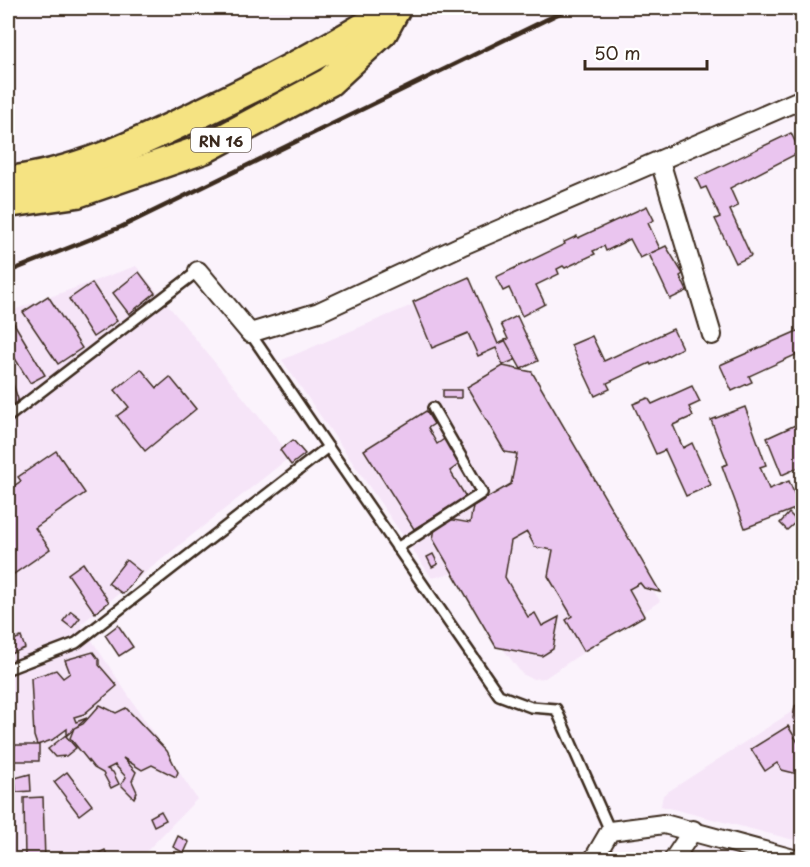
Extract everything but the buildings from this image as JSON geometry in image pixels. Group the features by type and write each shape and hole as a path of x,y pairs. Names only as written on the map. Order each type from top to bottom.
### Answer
{"main road":[{"name":"RN 16","path":"8,181 74,168 124,150 328,50 396,8"},
{"name":"RN 16","path":"8,203 77,193 204,149 329,82 383,32 396,8"}],"street":[{"path":"198,271 250,333 319,312 461,246 660,161 801,105"},
{"path":"660,161 712,335"},
{"path":"593,860 610,831 664,824 797,860"},
{"path":"673,860 693,830"}],"lane":[{"path":"8,417 198,271"},
{"path":"250,333 499,695 531,707 556,709 610,831"},
{"path":"397,548 482,492 432,408"},
{"path":"8,669 75,643 328,447"}],"shaded area":[{"path":"136,266 291,456 81,624 197,799 139,859 8,860 8,312"},
{"path":"462,284 479,307 660,601 545,678 533,679 522,674 495,638 460,577 450,574 432,578 282,360"},
{"path":"802,705 802,842 661,806 663,795"}],"railway":[{"path":"8,272 121,227 570,8"}]}
